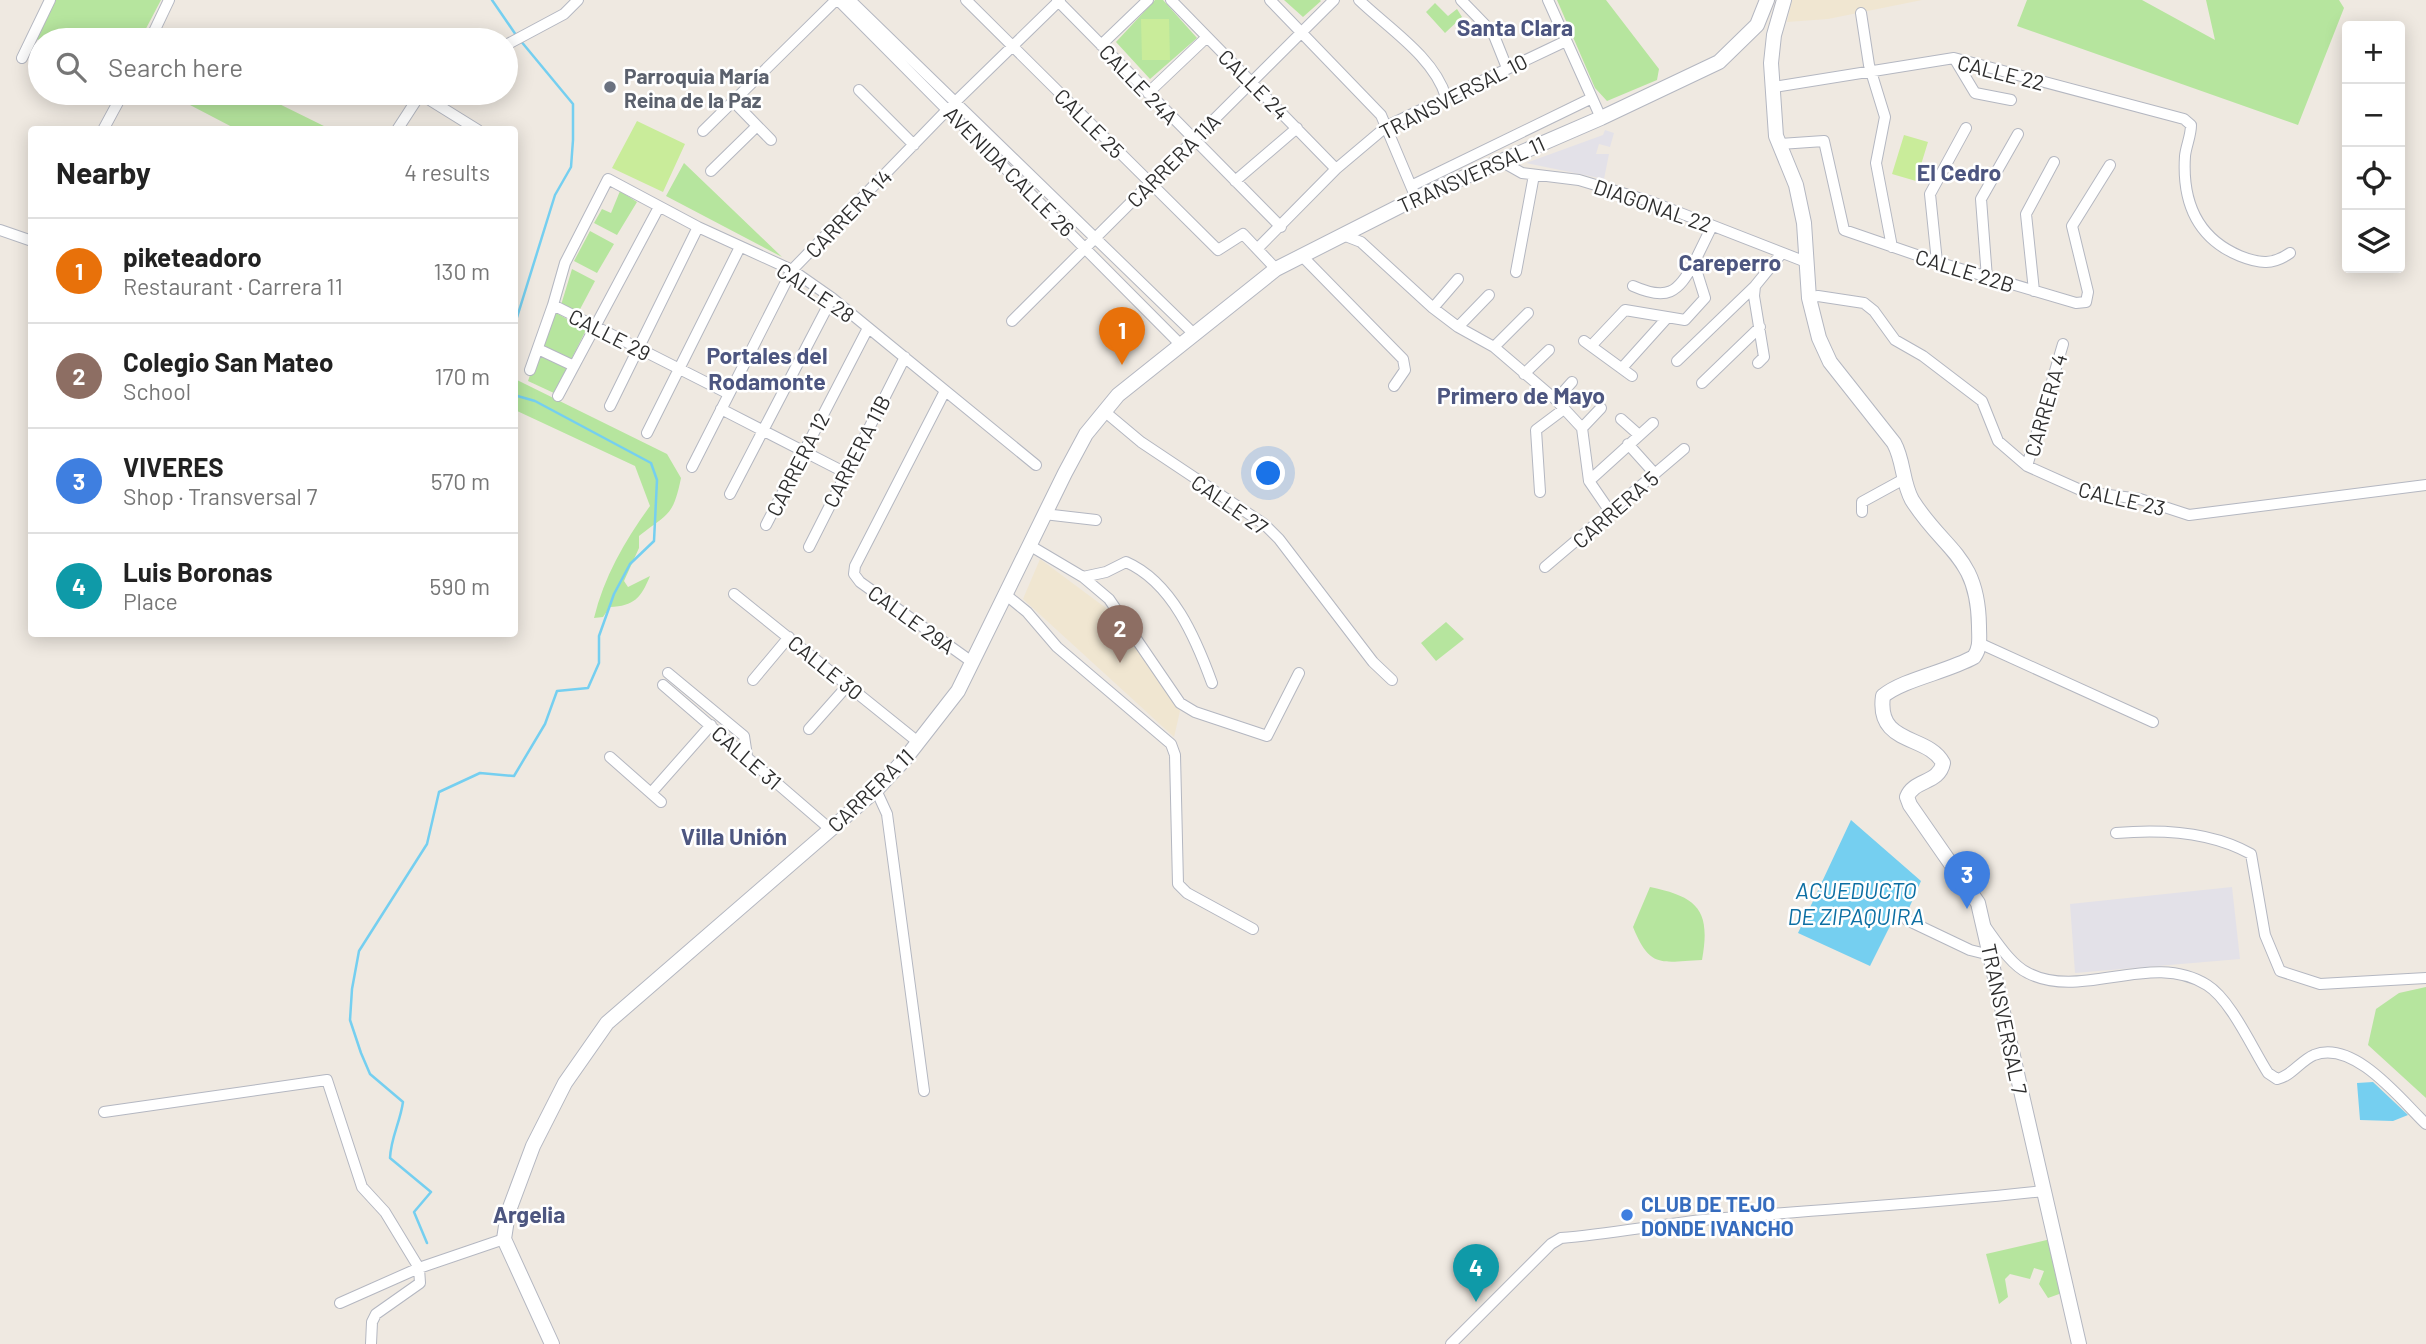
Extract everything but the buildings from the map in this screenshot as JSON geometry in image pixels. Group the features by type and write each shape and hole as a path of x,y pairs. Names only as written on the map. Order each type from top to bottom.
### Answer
{"street":[{"path":"36,28 50,0"},
{"path":"156,28 169,0"},
{"path":"518,40 564,14 578,0"},
{"path":"703,131 837,0"},
{"name":"AVENIDA CALLE 26","path":"837,0 952,105"},
{"name":"AVENIDA CALLE 26","path":"850,0 1090,243 1180,344"},
{"name":"CALLE 25","path":"966,0 1218,250 1242,234 1257,249"},
{"name":"CARRERA 14","path":"692,467 792,271 1058,0"},
{"name":"CALLE 24A","path":"1058,0 1281,227"},
{"path":"1101,45 1147,0"},
{"name":"CALLE 24","path":"1171,0 1336,169"},
{"path":"1270,0 1368,100 1387,125 1413,192 1592,98"},
{"name":"CARRERA 11A","path":"1012,321 1333,0"},
{"path":"1359,0 1431,67 1442,82 1447,97"},
{"path":"1461,0 1493,33 1507,68"},
{"path":"1548,0 1601,118"},
{"name":"TRANSVERSAL 11","path":"1215,318 1276,269 1343,235 1413,192 1601,118 1719,62 1757,25 1767,0"},
{"path":"1784,0 1774,35 1771,63 1776,136 1799,198 1804,223 1809,298 1819,338 1830,362 1894,443 1902,457 1904,479 1914,502 1965,564 1979,598 1979,643 2153,722"},
{"path":"1861,13 1885,117 1876,163 1892,247"},
{"path":"1148,93 1207,37"},
{"name":"TRANSVERSAL 10","path":"1257,249 1336,169 1387,125 1566,41"},
{"path":"22,58 28,46"},
{"path":"1954,58 1975,93 2011,100"},
{"name":"CALLE 22","path":"1774,87 1954,58 2185,119 2191,125 2185,154 2185,181 2191,214 2199,228 2225,250 2260,264 2281,259 2290,253"},
{"path":"859,90 914,145"},
{"path":"733,102 771,139"},
{"path":"105,126 117,105"},
{"path":"400,126 414,105"},
{"path":"438,105 472,126"},
{"path":"711,171 757,126"},
{"path":"1235,181 1297,128"},
{"path":"1937,262 1930,194 1966,128"},
{"path":"1987,278 1981,199 2018,134"},
{"name":"CALLE 22B","path":"1780,144 1824,141 1844,230 1987,278 2076,303 2086,302 2088,292 2072,226 2110,165"},
{"name":"DIAGONAL 22","path":"1499,160 1522,173 1579,180 1652,202 1806,262"},
{"path":"2034,291 2026,214 2054,162"},
{"path":"1516,272 1534,174"},
{"name":"CALLE 28","path":"553,306 565,263 608,179 698,227 792,271 832,298 1036,465"},
{"path":"558,396 659,207"},
{"path":"1633,286 1661,294 1674,291 1683,284 1712,226"},
{"path":"610,406 698,227"},
{"path":"0,230 28,240"},
{"path":"1343,235 1361,242 1433,308 1458,327 1494,347 1556,400 1582,428 1589,481 1611,513"},
{"name":"AVENIDA CALLE 26","path":"1090,243 1194,334"},
{"path":"647,433 740,247"},
{"path":"1257,249 1276,269"},
{"path":"1677,360 1755,286 1782,253"},
{"path":"1302,256 1404,359 1405,370 1395,386"},
{"path":"1632,376 1587,343 1625,310 1685,320 1705,298 1694,263"},
{"path":"1433,308 1458,279"},
{"path":"1755,286 1764,357 1758,363"},
{"path":"1458,327 1489,295"},
{"name":"CALLE 23","path":"1809,298 1818,296 1864,303 1874,311 1895,340 1923,356 1982,401 1998,441 2027,466 2085,492 2140,499 2189,515 2426,485"},
{"path":"730,494 832,298"},
{"name":"CALLE 29","path":"530,370 553,306 729,394"},
{"path":"1494,347 1528,313"},
{"name":"CARRERA 11","path":"504,1239 508,1213 533,1146 565,1083 607,1023 876,790 919,742 958,691 1086,434 1135,379 1215,318"},
{"path":"1622,368 1667,318"},
{"path":"1702,383 1760,327"},
{"name":"CARRERA 12","path":"766,526 868,328"},
{"name":"CARRERA 4","path":"2027,466 2063,344"},
{"path":"538,349 574,366"},
{"path":"1524,374 1549,350"},
{"name":"CARRERA 11B","path":"809,547 844,472 905,357"},
{"path":"1556,400 1572,382"},
{"name":"CALLE 29A","path":"945,391 855,566 854,574 860,582 972,662"},
{"path":"1582,428 1601,408"},
{"path":"721,409 844,472"},
{"path":"1540,492 1535,430 1564,409"},
{"name":"CALLE 27","path":"1104,411 1142,442 1264,524 1373,662 1392,680"},
{"path":"1621,419 1639,435"},
{"path":"1589,481 1653,423"},
{"path":"1628,444 1655,474"},
{"name":"CARRERA 5","path":"1545,567 1684,449"},
{"path":"1862,512 1863,502 1904,479"},
{"path":"1044,514 1096,520"},
{"path":"1029,545 1083,576 1109,598 1167,687 1180,703 1195,712 1267,736 1299,673"},
{"path":"1083,576 1106,572 1126,562 1146,571 1195,636 1212,683"},
{"name":"CALLE 30","path":"734,594 919,742"},
{"path":"1005,594 1027,612 1057,647 1171,744 1175,755 1178,884 1187,893 1253,929"},
{"path":"753,680 789,637"},
{"name":"TRANSVERSAL 7","path":"1979,643 1978,650 1968,660 1892,689 1884,696 1883,716 1903,739 1939,756 1943,763 1935,778 1915,786 1907,797 1950,865 1970,890 1985,926 2079,1344"},
{"path":"668,673 744,736 747,755"},
{"name":"CALLE 31","path":"663,685 830,829"},
{"path":"809,729 848,685"},
{"path":"651,793 711,725"},
{"path":"610,757 661,803"},
{"path":"876,790 887,814 924,1091"},
{"path":"2116,833 2151,830 2230,842 2251,854 2265,935 2280,971 2320,984 2426,978"},
{"path":"1907,920 1970,950 1990,955"},
{"path":"1985,926 2004,951 2028,973 2062,981 2165,971 2194,978 2222,998 2268,1073 2277,1079 2285,1077 2315,1055 2346,1054 2361,1063 2426,1124"},
{"path":"104,1112 327,1080 362,1187 386,1212 419,1268 420,1283 376,1314 372,1322 371,1344"},
{"path":"1451,1344 1550,1244 1561,1238 1631,1232 1701,1221 1955,1201 2043,1191"},
{"path":"340,1303 419,1268 504,1239 552,1344"}],"shaded area":[{"path":"1792,0 1922,0 1828,19 1787,22"},
{"path":"1605,130 1614,133 1610,147 1599,144 1596,154 1609,154 1604,179 1526,163 1603,135"},
{"path":"1040,559 1114,614 1180,711 1174,737 1023,599"},
{"path":"2232,887 2240,959 2075,973 2070,904"}],"green space":[{"path":"56,0 161,0 146,28 42,28"},
{"path":"1155,0 1163,0 1197,38 1150,79 1116,42"},
{"path":"1284,0 1320,0 1321,1 1303,17"},
{"path":"1557,0 1606,0 1659,69 1657,80 1607,101 1595,88"},
{"path":"2027,0 2142,0 2215,40 2206,0 2339,0 2344,8 2298,125 2017,26"},
{"path":"1435,3 1448,16 1457,9 1462,17 1445,33 1426,12"},
{"path":"1141,19 1169,19 1170,60 1142,60"},
{"path":"190,105 281,105 324,126 230,126"},
{"path":"637,121 685,144 663,192 612,168"},
{"path":"1904,135 1928,142 1916,181 1892,174"},
{"path":"684,163 782,257 666,196"},
{"path":"620,191 637,202 617,235 594,223 602,209 611,213"},
{"path":"590,231 614,244 597,273 574,261"},
{"path":"572,269 595,281 578,313 561,305"},
{"path":"553,311 586,330 571,360 540,347"},
{"path":"538,351 570,366 556,394 528,381"},
{"path":"518,380 667,454 681,478 668,513 639,536 639,548 624,581 628,587 650,576 643,590 631,603 610,607 603,617 594,618 610,574 624,546 650,506 635,466 518,411"},
{"path":"1446,622 1464,639 1436,661 1421,643"},
{"path":"1650,887 1680,896 1697,908 1704,929 1702,960 1667,962 1658,960 1645,950 1633,927"},
{"path":"2426,987 2426,1098 2368,1045 2376,1009 2399,993"},
{"path":"2051,1239 2062,1293 2048,1298 2039,1284 2044,1271 2034,1268 2030,1279 2010,1274 2005,1279 2008,1297 1999,1304 1986,1254"}],"water":[{"name":"ACUEDUCTO DE ZIPAQUIRA","path":"1851,820 1921,881 1906,915 1898,910 1870,966 1798,933"},
{"path":"2373,1082 2408,1115 2393,1121 2360,1120 2357,1083"}],"waterway":[{"path":"492,0 511,28"},
{"path":"518,314 555,195 571,167 573,140 573,104 520,40"},
{"path":"427,1243 414,1212 431,1192 390,1158 403,1102 370,1074 350,1020 359,951 427,844 439,792 480,773 514,776 545,724 557,691 588,688 599,663 599,636 614,594 630,564 654,541 657,480 651,463 535,401 518,396"}],"place":[{"name":"Parroquia María Reina de la Paz","path":"610,87"},
{"name":"piketeadoro","path":"1122,365"},
{"name":"Colegio San Mateo","path":"1120,663"},
{"name":"VIVERES","path":"1967,909"},
{"name":"CLUB DE TEJO DONDE IVANCHO","path":"1627,1215"},
{"name":"Luis Boronas","path":"1476,1302"}],"district":[{"name":"Santa Clara","path":"1515,27"},
{"name":"El Cedro","path":"1959,172"},
{"name":"Careperro","path":"1730,262"},
{"name":"Portales del Rodamonte","path":"767,368"},
{"name":"Primero de Mayo","path":"1521,395"},
{"name":"Villa Unión","path":"734,836"},
{"name":"Argelia","path":"529,1214"}]}
